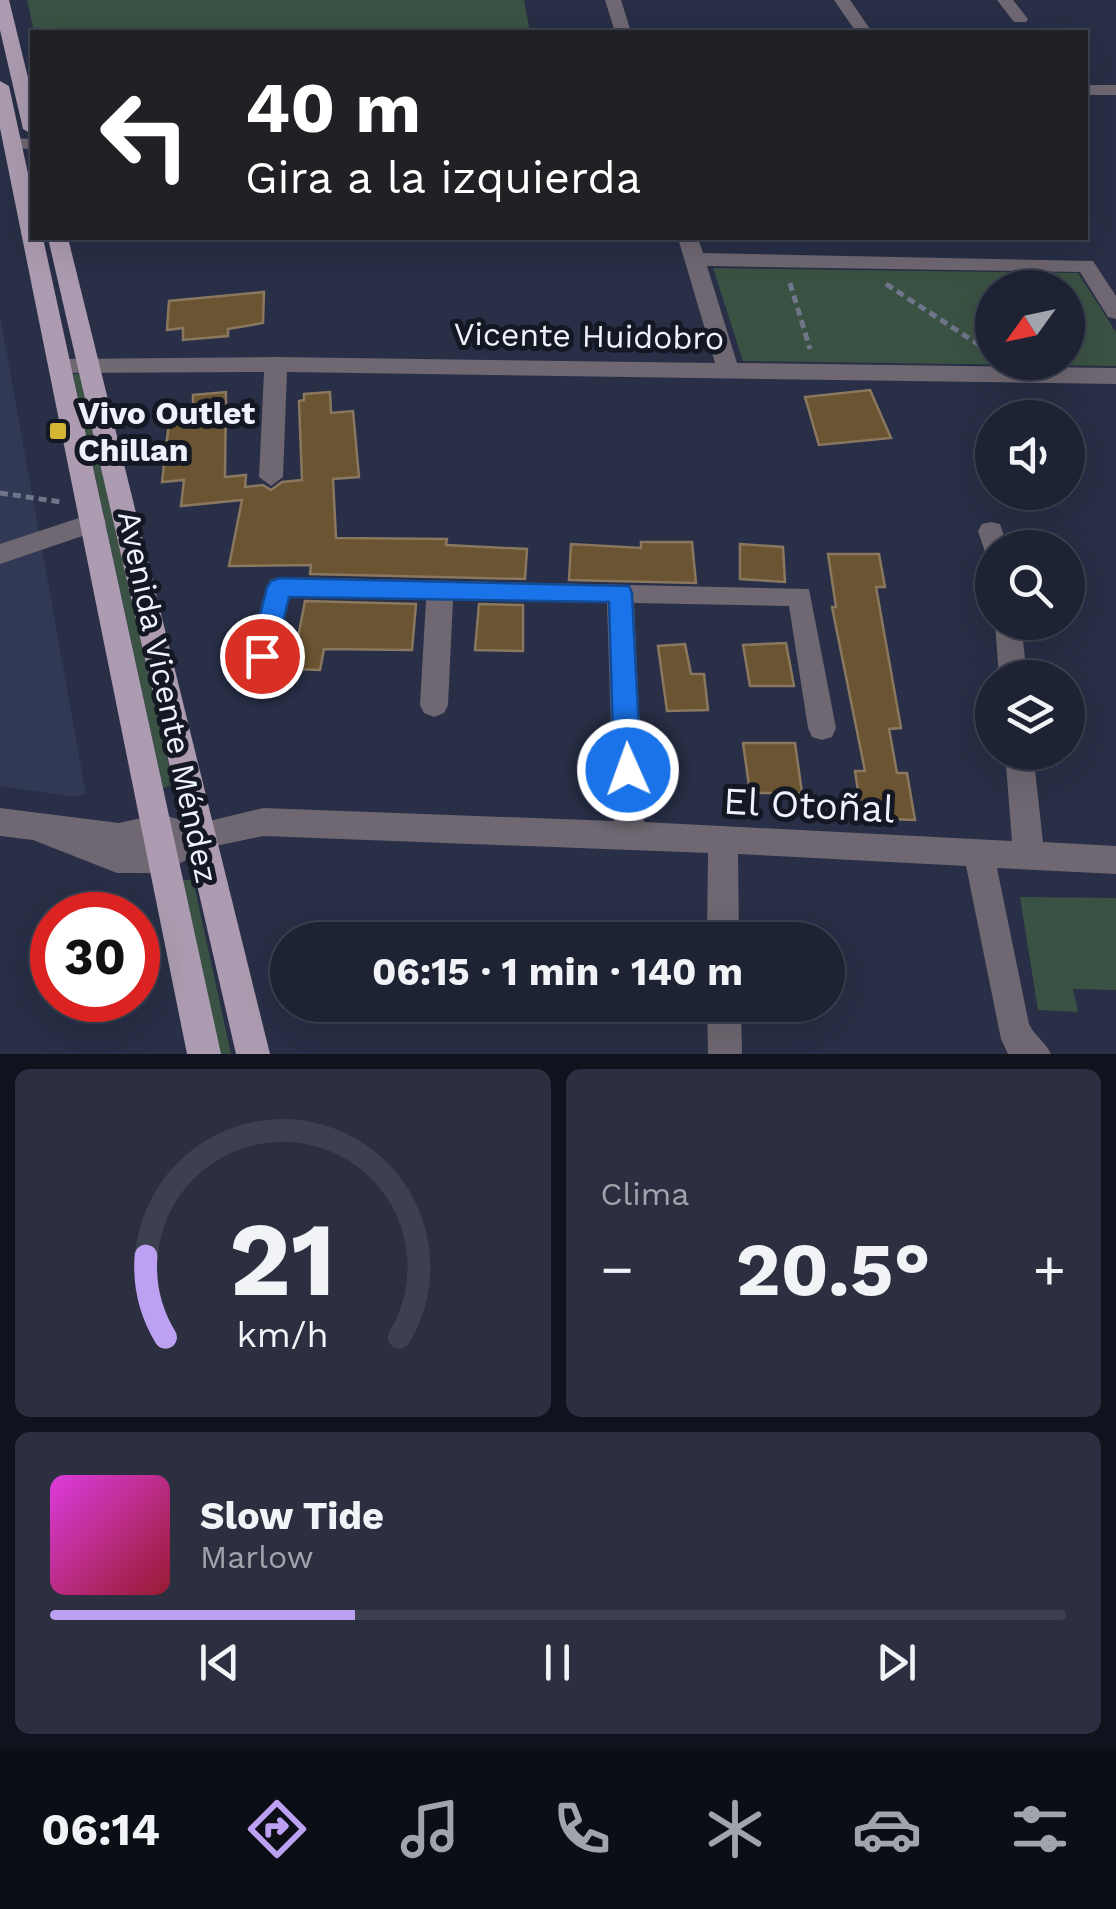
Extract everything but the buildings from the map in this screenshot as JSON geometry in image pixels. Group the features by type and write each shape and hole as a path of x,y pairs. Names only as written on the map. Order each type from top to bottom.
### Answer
{"main road":[{"path":"1,0 30,121"},
{"name":"Avenida Vicente Méndez","path":"0,86 24,151 30,208"},
{"name":"Avenida Vicente Méndez","path":"34,240 204,1054"},
{"name":"Avenida Vicente Méndez","path":"58,240 253,1054"}],"street":[{"path":"613,0 622,30"},
{"path":"842,0 863,30"},
{"path":"1005,0 1020,20"},
{"path":"1088,90 1116,90"},
{"path":"728,370 691,248 784,260 1086,266 1116,312"},
{"path":"271,478 276,364"},
{"name":"Vicente Huidobro","path":"61,366 276,364 1116,376"},
{"path":"0,554 94,522"},
{"path":"262,656 279,587 800,596 822,728"},
{"path":"434,706 440,590"},
{"path":"620,593 630,835"},
{"path":"1021,770 1029,856"},
{"path":"0,822 38,828 116,859 162,844"},
{"name":"El Otoñal","path":"162,844 263,822 630,835 1116,860"},
{"path":"723,840 723,922"},
{"path":"979,853 1013,1027 1023,1048 1034,1054"},
{"path":"724,1022 725,1054"}],"path":[{"path":"784,260 816,372"},
{"path":"772,282 790,282"},
{"path":"885,283 975,343"},
{"path":"0,493 61,502"}],"shaded area":[{"name":"Vivo Outlet Chillan","path":"0,315 86,794 74,797 0,786"}],"green space":[{"path":"27,0 524,0 530,30 34,30"},
{"path":"713,268 975,272 975,364 743,361"},
{"path":"1085,284 1116,332 1116,366 1085,366"},
{"path":"73,374 81,374 173,784 163,788"},
{"path":"181,880 193,880 231,1054 218,1054"},
{"path":"1020,897 1116,898 1116,990 1073,989 1078,1012 1038,1010"}],"place":[{"name":"Vivo Outlet Chillan","path":"58,431"}],"route":[{"path":"262,656 279,587 620,593 628,770"}]}
